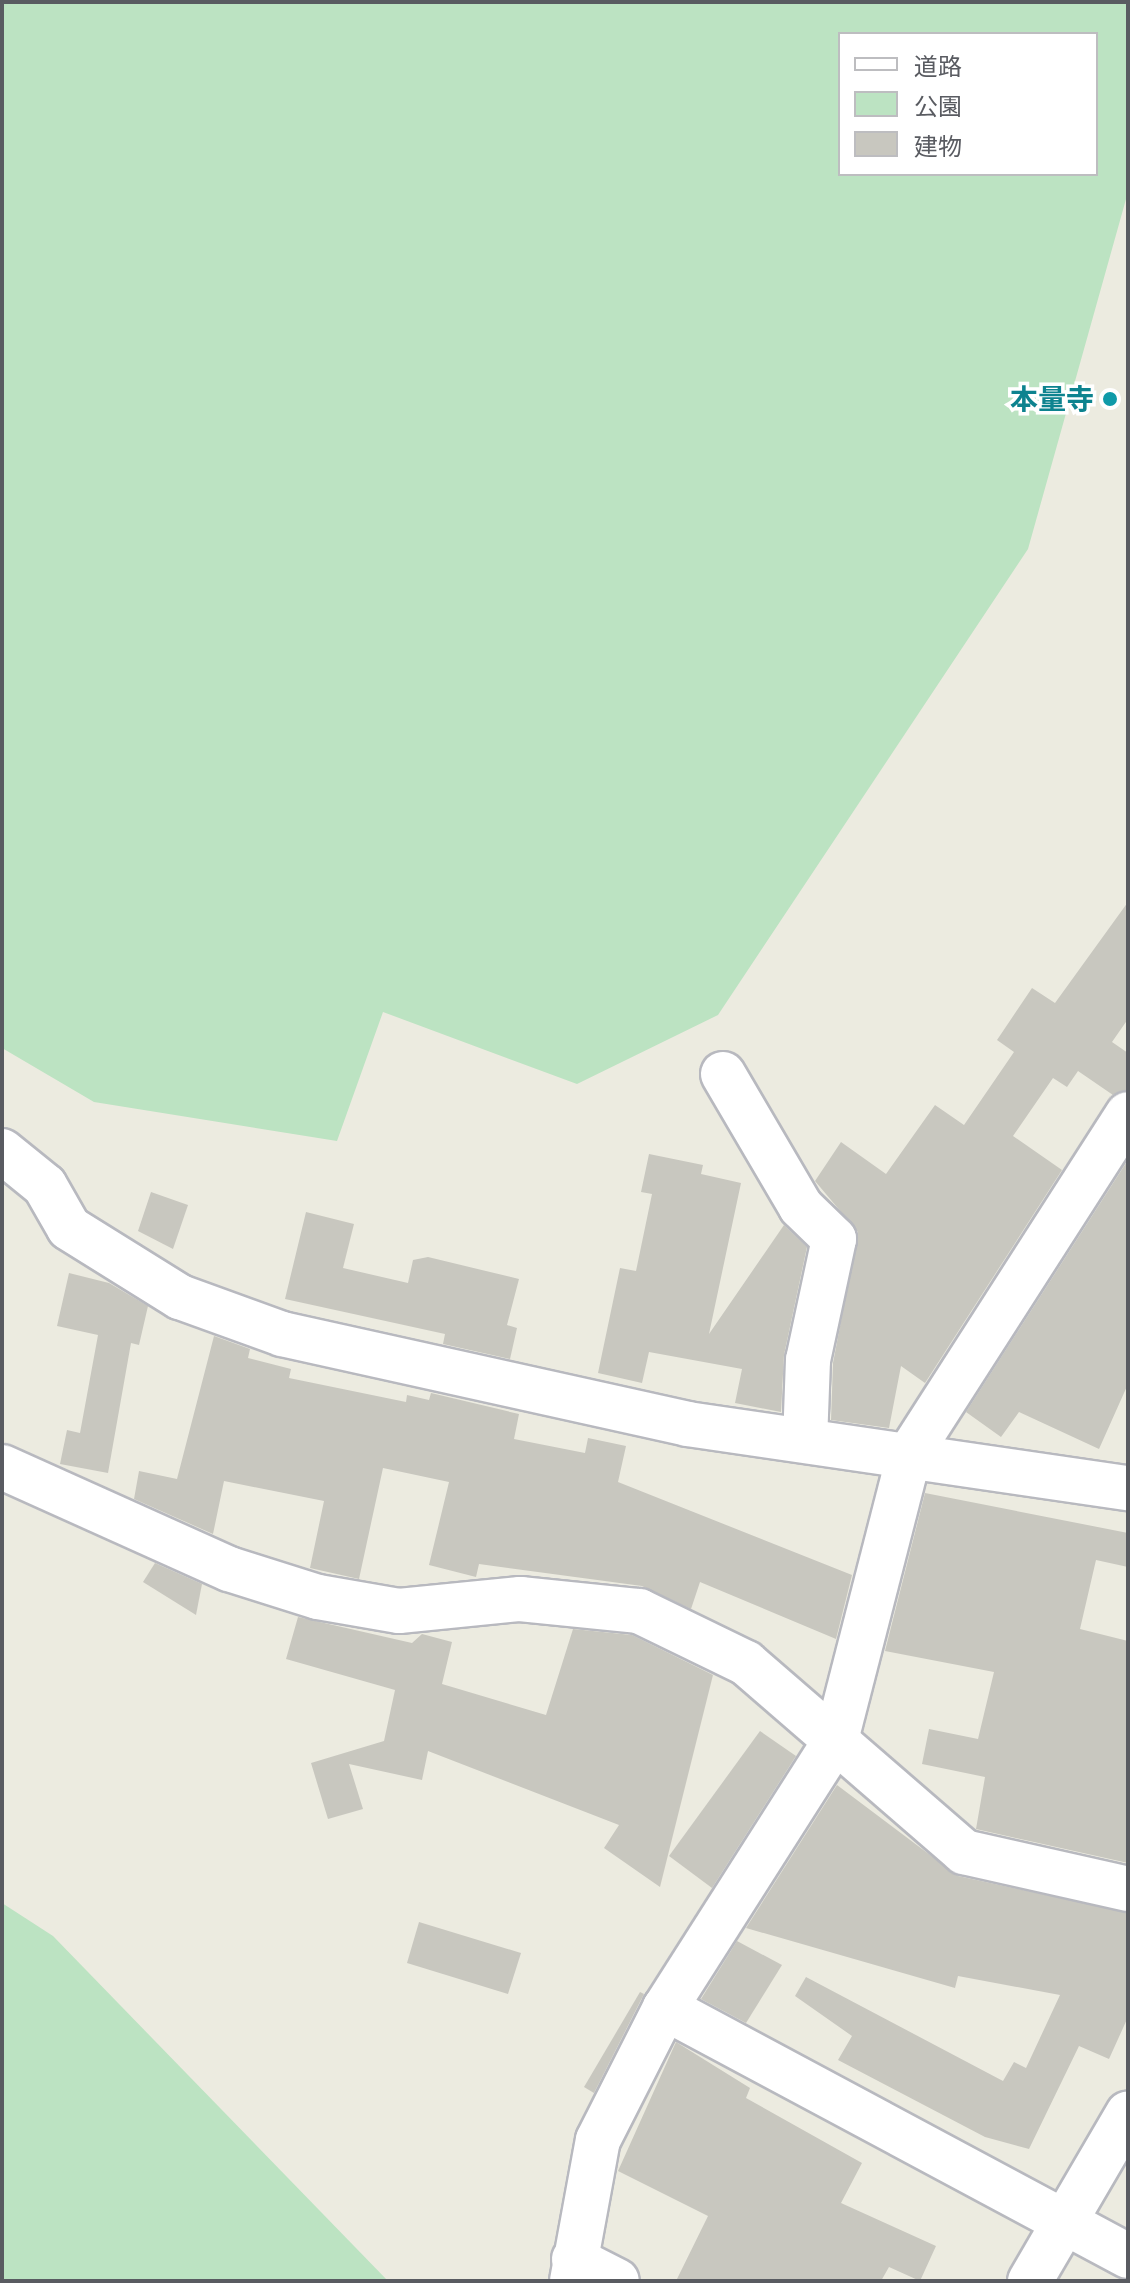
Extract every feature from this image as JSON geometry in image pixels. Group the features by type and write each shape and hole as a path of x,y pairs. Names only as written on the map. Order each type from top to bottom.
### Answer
{"street":[{"path":"723,1074 801,1207 834,1239 808,1360 805,1440"},
{"path":"617,2281 573,2270 598,2140 665,2008 836,1740 909,1455 1128,1114"},
{"path":"2,1151 45,1186 69,1228 195,1302 282,1334 687,1424 1128,1488"},
{"path":"2,1467 229,1569 318,1597 399,1611 520,1599 639,1611 746,1663 964,1852 1128,1889"},
{"path":"665,2008 1128,2256"},
{"path":"1030,2281 1128,2113"}],"green space":[{"path":"2,2 1128,2 1128,192 1028,549 718,1015 577,1084 383,1012 337,1141 94,1102 2,1048"},
{"path":"2,1903 53,1936 388,2281 2,2281"}],"building":[{"path":"1128,902 1128,1019 1112,1042 1128,1053 1128,1089 1113,1095 1078,1071 1067,1087 1053,1078 1013,1136 1062,1170 925,1383 901,1366 889,1428 831,1420 833,1363 858,1232 815,1181 841,1142 886,1174 935,1105 964,1125 1014,1052 997,1040 1032,988 1055,1003"},
{"path":"649,1154 703,1165 701,1174 741,1183 709,1334 784,1225 807,1247 784,1355 781,1412 735,1403 742,1369 649,1352 642,1383 598,1373 620,1268 636,1271 652,1194 641,1192"},
{"path":"1128,1160 1128,1384 1099,1449 1019,1412 1001,1437 966,1412"},
{"path":"151,1192 188,1205 173,1249 138,1231"},
{"path":"306,1212 354,1224 343,1268 408,1283 413,1260 428,1257 519,1279 507,1325 517,1328 510,1359 443,1344 445,1334 285,1299"},
{"path":"69,1273 109,1283 148,1306 139,1345 131,1343 108,1473 60,1464 67,1430 80,1433 98,1335 57,1326"},
{"path":"214,1336 250,1349 248,1358 291,1369 289,1378 406,1402 407,1395 429,1400 431,1393 519,1414 514,1439 585,1453 588,1438 626,1446 618,1482 852,1575 836,1639 700,1582 691,1609 642,1586 479,1564 476,1577 429,1565 449,1482 383,1468 359,1579 310,1568 324,1501 224,1481 213,1534 134,1499 139,1471 177,1479"},
{"path":"925,1493 1128,1533 1128,1567 1096,1560 1080,1629 1128,1641 1128,1863 976,1829 985,1777 922,1764 929,1729 978,1739 994,1672 885,1651"},
{"path":"155,1563 202,1584 196,1615 143,1582"},
{"path":"298,1617 412,1643 422,1634 452,1642 442,1684 546,1715 573,1629 632,1635 713,1675 660,1887 604,1848 619,1825 428,1751 422,1780 349,1764 363,1809 328,1819 311,1763 384,1741 395,1690 286,1659"},
{"path":"760,1731 796,1756 712,1888 669,1856"},
{"path":"837,1785 958,1876 1128,1913 1128,2017 1109,2059 1079,2046 1029,2149 985,2137 838,2060 852,2036 795,1996 806,1977 1003,2081 1014,2062 1026,2068 1060,1995 958,1976 955,1988 746,1928"},
{"path":"419,1922 521,1953 508,1994 407,1963"},
{"path":"737,1941 782,1965 746,2023 701,1999"},
{"path":"640,1992 644,1994 594,2093 584,2087"},
{"path":"676,2042 750,2088 746,2098 862,2163 841,2203 936,2246 920,2281 889,2267 881,2281 676,2281 708,2216 618,2171"}],"place":[{"name":"本量寺","path":"1110,399"}]}
